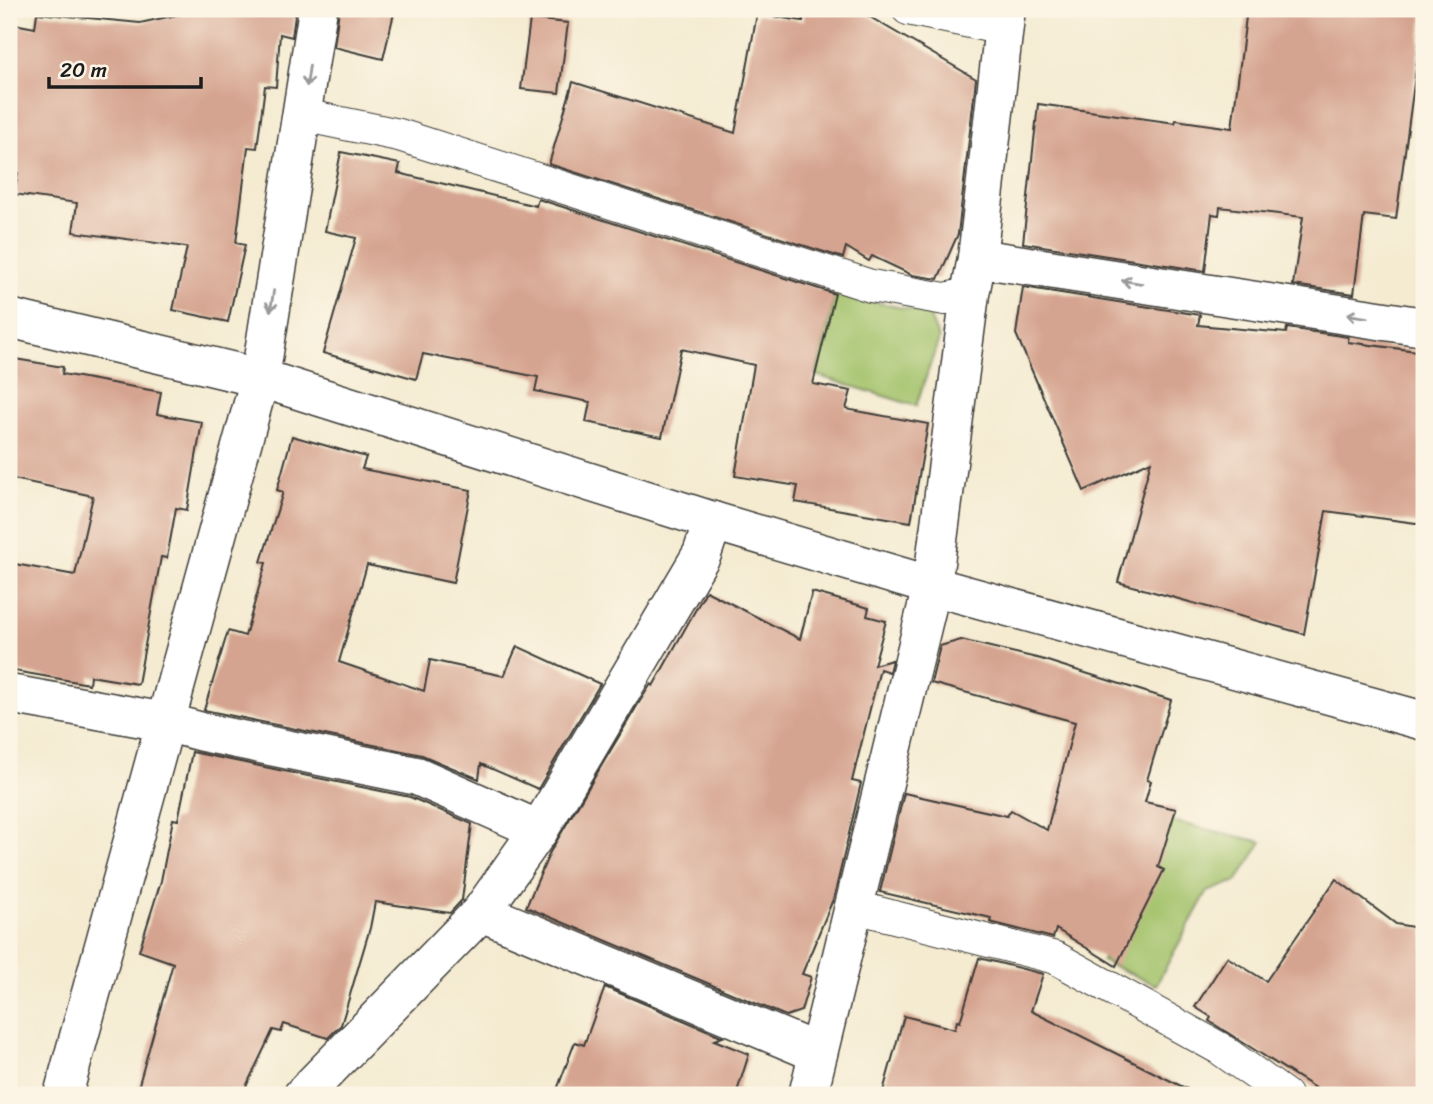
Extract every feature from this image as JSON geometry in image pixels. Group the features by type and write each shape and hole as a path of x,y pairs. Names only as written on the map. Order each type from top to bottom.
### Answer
{"street":[{"path":"63,1095 260,378 318,9"},
{"path":"808,1095 932,586 1005,19"},
{"path":"973,276 1424,327"},
{"path":"9,318 260,378 713,521 932,586 1424,721"},
{"path":"303,1095 481,912 539,830 702,554 713,521"},
{"path":"9,694 165,722 416,776 539,830"},
{"path":"481,912 818,1054"}],"lane":[{"path":"908,9 1005,19"},
{"path":"302,115 398,135 871,286 945,299 973,276"},
{"path":"855,906 1056,958 1219,1048 1284,1095"}],"green space":[{"path":"835,294 928,313 939,339 916,406 816,375"},
{"path":"1167,820 1262,842 1237,881 1207,892 1156,985 1102,961 1151,881"}],"building":[{"path":"243,9 296,9 292,37 280,34 276,87 265,86 257,148 248,147 236,243 245,245 228,322 173,310 187,247 73,232 77,203 14,194 18,173 9,171 9,23 35,28 37,13 140,23 195,11 242,14"},
{"path":"339,9 395,9 383,59 334,47"},
{"path":"804,9 856,9 976,79 958,234 938,279 912,275 872,256 869,261 846,247 843,258 549,164 573,82 735,133 757,14 803,21"},
{"path":"1247,9 1424,9 1396,219 1364,215 1354,294 1293,285 1303,217 1220,207 1219,215 1212,214 1205,271 1023,243 1038,104 1232,128"},
{"path":"530,19 568,23 559,93 521,89"},
{"path":"341,152 400,164 398,173 536,206 538,199 835,294 813,384 851,391 846,409 928,424 911,522 795,502 798,486 735,476 754,365 681,349 662,437 586,422 590,402 535,391 538,377 423,354 416,379 323,353 356,238 325,231"},
{"path":"1023,287 1200,315 1198,325 1286,333 1287,328 1348,337 1348,342 1424,352 1424,524 1326,511 1304,634 1118,582 1151,461 1084,491 1016,334"},
{"path":"9,358 63,367 62,374 161,392 157,414 202,422 187,510 176,508 167,558 161,557 138,684 90,676 89,684 9,670 9,563 75,575 93,496 9,478"},
{"path":"292,436 366,457 362,469 471,490 453,583 367,565 339,662 424,691 430,660 504,676 517,646 600,684 538,789 481,764 479,779 422,755 204,710 228,631 245,636 266,563 261,562 283,492 277,490"},
{"path":"706,591 800,639 812,592 869,608 867,616 886,621 874,665 892,660 889,672 880,669 852,781 861,783 834,897 802,974 811,977 801,1011 786,1016 526,907 550,852 640,701 651,684 653,686"},
{"path":"961,640 1041,659 1171,700 1147,780 1151,781 1145,802 1176,809 1158,867 1164,870 1116,966 1056,929 1053,938 990,922 991,918 880,892 904,793 1007,816 1011,810 1047,830 1075,722 931,683 940,646"},
{"path":"192,752 410,797 472,824 462,900 450,913 375,902 370,928 341,1025 328,1038 284,1024 281,1032 273,1030 242,1095 136,1095 173,963 139,951 161,881 173,819 178,820"},
{"path":"1336,879 1396,924 1424,929 1424,1095 1326,1095 1209,1021 1211,1017 1195,1007 1227,957 1266,981"},
{"path":"979,958 1043,974 1031,1011 1199,1095 882,1095 904,1016 955,1029 957,1021 960,1022"},
{"path":"605,987 723,1037 714,1040 749,1054 736,1095 555,1095 575,1042 584,1045"}]}
